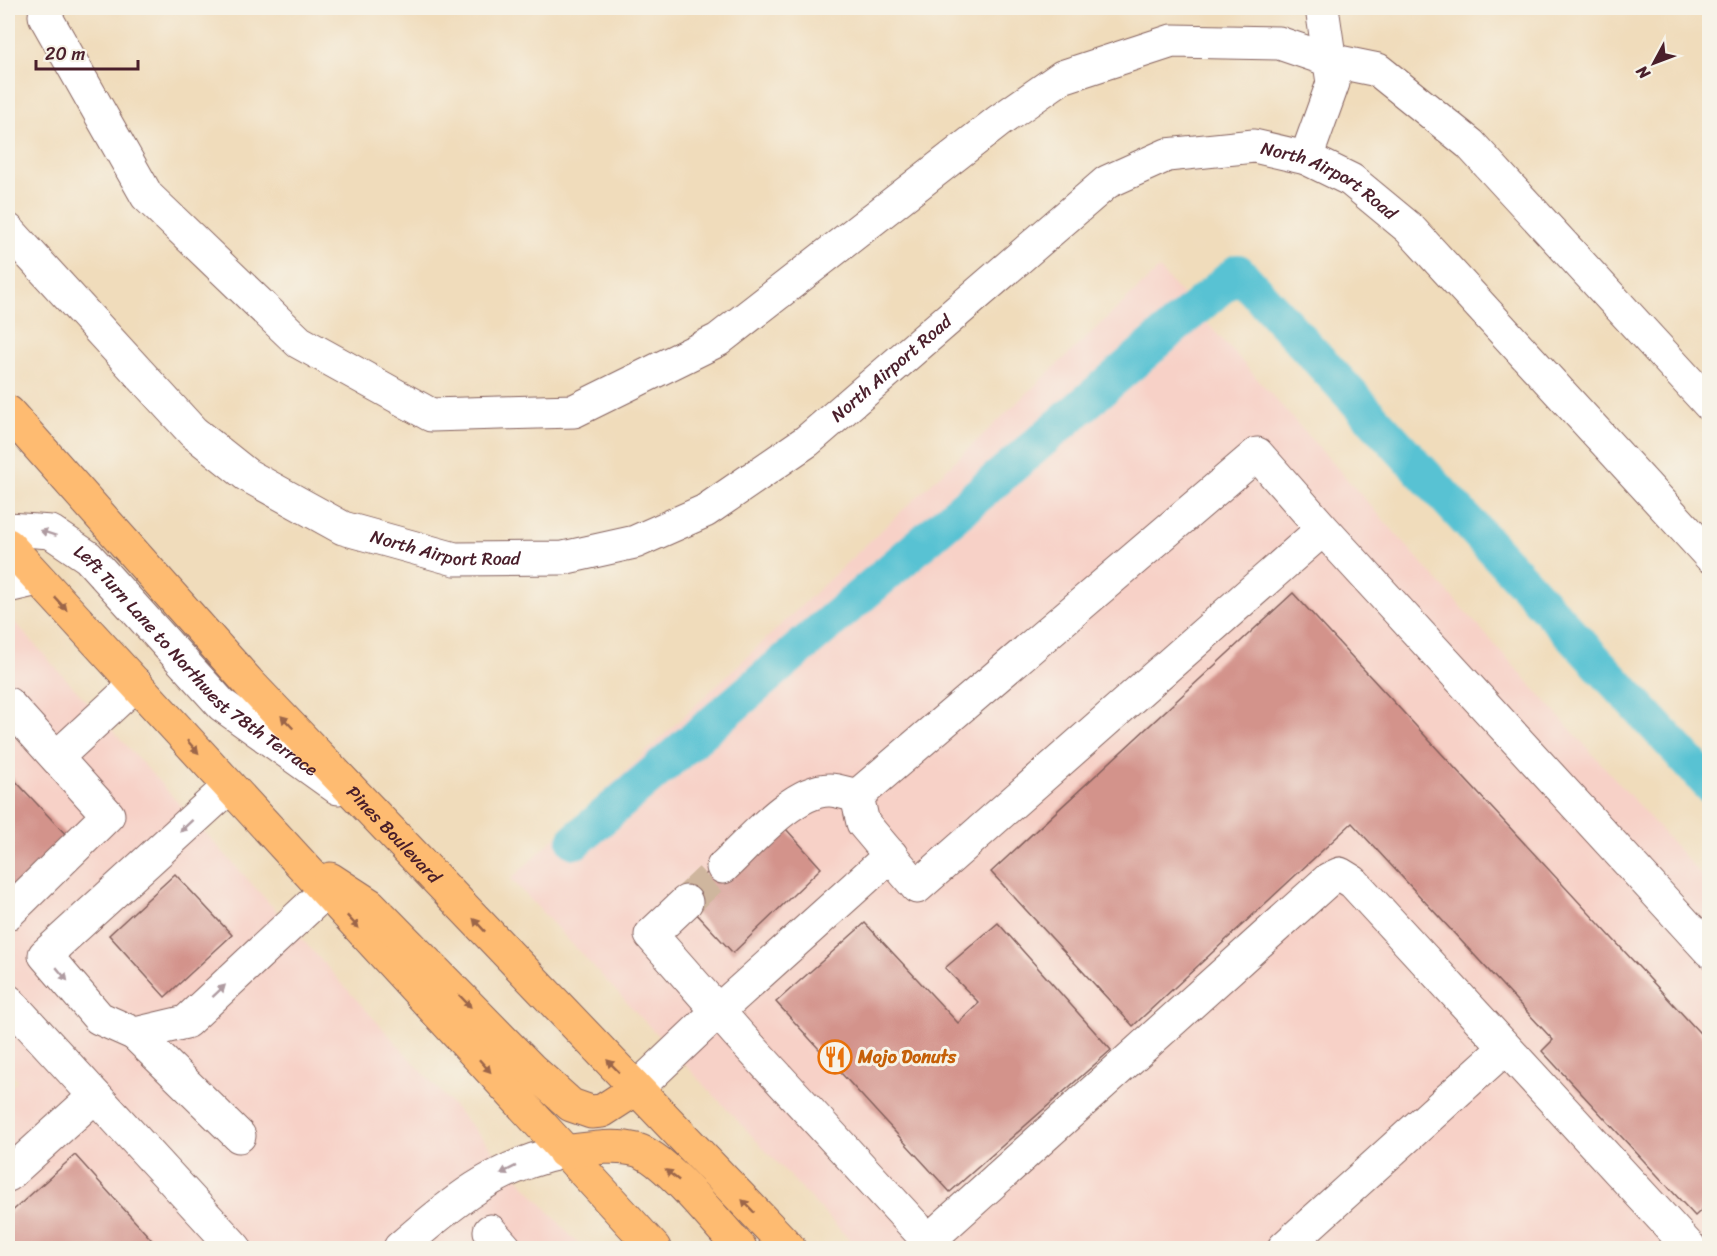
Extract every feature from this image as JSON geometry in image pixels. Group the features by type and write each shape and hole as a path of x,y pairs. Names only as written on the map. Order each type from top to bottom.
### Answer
{"highway":[{"name":"Pines Boulevard","path":"8,412 248,682 789,1248"},
{"path":"8,545 23,583 136,684 654,1248"},
{"path":"293,856 370,905 531,1069 571,1105 591,1112 602,1111 636,1089"},
{"path":"564,1152 607,1147 639,1150 677,1178 740,1248"}],"street":[{"path":"46,8 45,16 147,196 299,342 430,415 574,411 718,340 999,121 1062,77 1172,41 1279,43 1329,60 1378,70 1470,144 1710,405"},
{"path":"1306,158 1333,83 1322,8"},
{"name":"North Airport Road","path":"8,230 193,432 246,475 342,528 455,559 563,558 635,542 705,511 807,441 1107,182 1167,155 1254,146 1306,158 1351,180 1409,228 1710,556"},
{"path":"857,796 1257,454 1710,951"},
{"path":"857,796 863,822 917,887 1323,529"},
{"name":"Left Turn Lane to Northwest 78th Terrace","path":"8,530 51,532 88,557 222,705 376,816"},
{"path":"57,757 136,684"},
{"path":"8,704 108,815 8,913"},
{"path":"229,787 45,955 99,1018 135,1034 239,1136"},
{"path":"723,867 780,814 800,799 828,790 857,796"},
{"path":"636,1089 718,1011 891,855"},
{"path":"686,902 651,935 931,1245 1329,879 1340,874 1353,882 1690,1248"},
{"path":"135,1034 186,1022 325,892"},
{"path":"8,1001 235,1248"},
{"path":"1284,1248 1505,1048"},
{"path":"8,1175 95,1096"},
{"path":"400,1248 444,1209 484,1182 532,1158 564,1152"}],"shaded area":[{"path":"1159,269 1709,884 1709,1248 857,1248 511,879"},
{"path":"8,615 582,1248 8,1248 8,1090 18,1080 8,1069"}],"building":[{"path":"1293,593 1710,1044 1710,1202 1695,1216 1542,1051 1553,1040 1352,823 1133,1026 991,872"},
{"path":"8,773 68,837 8,894"},
{"path":"786,829 821,868 733,953 681,897 719,862"},
{"path":"175,874 232,935 165,997 109,935"},
{"path":"865,923 958,1023 979,1003 945,968 998,923 1111,1050 950,1192 776,1002"},
{"path":"75,1155 159,1248 8,1248 8,1215"}],"waterway":[{"path":"575,841 1238,272 1710,785"}],"tunnel":[{"path":"686,902 723,867"}],"place":[{"name":"Mojo Donuts","path":"835,1057"}]}
